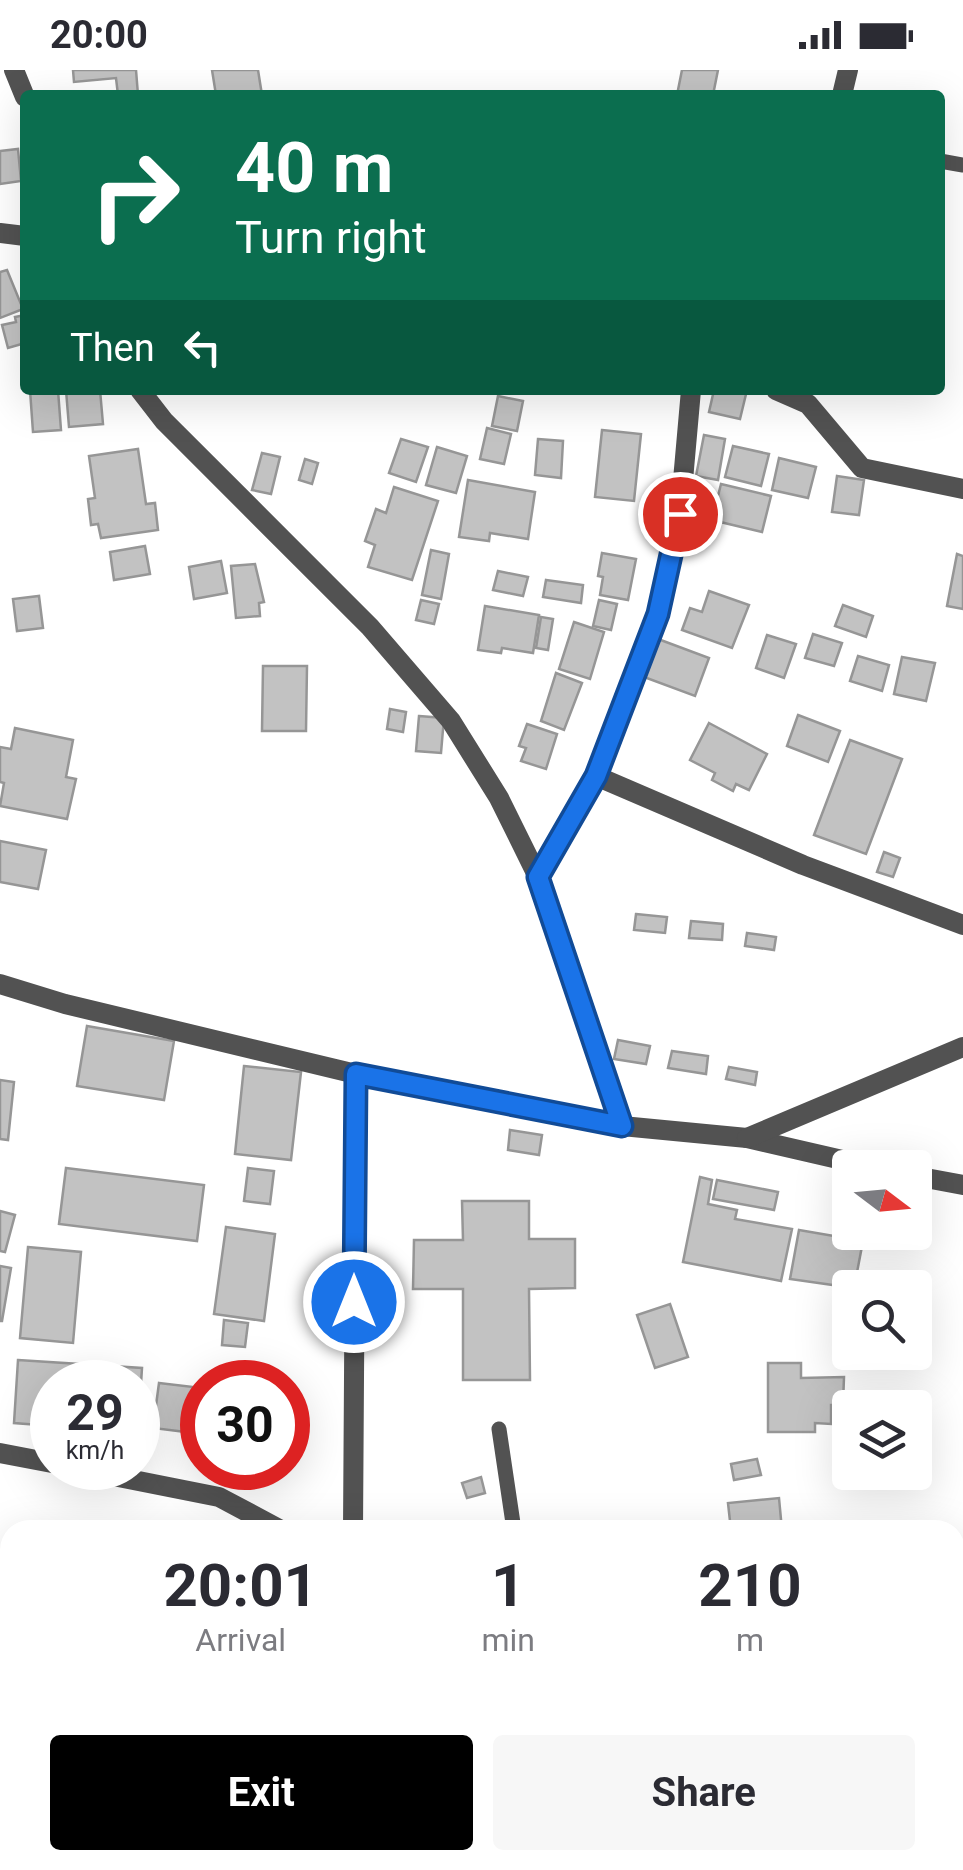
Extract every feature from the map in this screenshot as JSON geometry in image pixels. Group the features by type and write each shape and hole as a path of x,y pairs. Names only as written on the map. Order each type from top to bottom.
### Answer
{"street":[{"path":"144,395 164,421 370,627 451,721 499,798 538,877 622,1126"},
{"path":"538,877 596,776 658,614 680,514 691,395"},
{"path":"787,395 808,404 862,468 963,489"},
{"path":"596,776 803,865 963,925"},
{"path":"0,984 65,1004 356,1074 622,1126 747,1138 832,1158"},
{"path":"747,1138 963,1047"},
{"path":"353,1520 356,1074"},
{"path":"932,1180 963,1186"},
{"path":"0,1452 30,1458"},
{"path":"160,1485 219,1497 262,1520"}],"lane":[{"path":"499,1429 513,1520"}],"building":[{"path":"73,70 136,70 138,90 117,90 116,78 74,82"},
{"path":"212,70 258,70 261,90 215,90"},
{"path":"682,70 718,70 714,90 678,90"},
{"path":"18,149 20,181 0,184 0,151"},
{"path":"7,270 20,310 0,318 0,272"},
{"path":"20,316 20,344 8,348 2,325 16,322 15,317"},
{"path":"30,395 58,395 61,430 33,432"},
{"path":"66,395 100,395 103,424 69,427"},
{"path":"713,395 746,395 740,419 709,412"},
{"path":"498,396 523,401 517,431 492,426"},
{"path":"487,428 511,434 504,464 480,459"},
{"path":"602,430 641,434 634,501 595,497"},
{"path":"704,435 725,439 718,480 696,476"},
{"path":"401,439 428,447 416,482 389,473"},
{"path":"538,439 563,441 561,478 535,475"},
{"path":"733,446 769,454 761,486 725,477"},
{"path":"437,447 467,456 456,493 426,485"},
{"path":"138,449 146,504 155,503 158,530 101,538 98,524 91,525 88,499 95,498 89,456"},
{"path":"262,453 280,457 271,494 252,490"},
{"path":"779,458 816,467 808,498 772,490"},
{"path":"305,459 318,463 312,484 299,480"},
{"path":"837,476 864,480 859,515 832,512"},
{"path":"468,480 535,492 528,539 490,533 489,541 459,537"},
{"path":"721,484 771,496 762,532 712,520"},
{"path":"394,487 438,501 412,580 368,567 375,545 365,541 376,509 386,513"},
{"path":"145,546 150,574 114,580 110,552"},
{"path":"431,550 449,554 441,599 422,595"},
{"path":"602,553 636,559 628,600 600,595"},
{"path":"957,554 963,556 963,609 947,606"},
{"path":"221,561 227,593 194,599 189,567"},
{"path":"255,564 264,602 259,603 260,616 236,618 231,566"},
{"path":"498,571 528,577 523,596 493,590"},
{"path":"546,580 583,585 581,603 543,597"},
{"path":"709,591 749,605 732,648 682,630 690,608 702,612"},
{"path":"39,596 43,628 17,631 13,599"},
{"path":"421,600 439,604 434,624 416,620"},
{"path":"599,600 617,604 611,630 593,626"},
{"path":"843,605 873,616 866,637 835,626"},
{"path":"485,606 539,615 533,653 502,648 501,653 478,650"},
{"path":"541,617 553,619 548,650 536,648"},
{"path":"574,622 604,632 590,679 559,669"},
{"path":"813,634 842,643 834,666 805,658"},
{"path":"767,635 796,644 784,678 756,668"},
{"path":"658,639 709,658 695,696 644,677"},
{"path":"858,656 889,665 882,691 850,681"},
{"path":"902,657 935,663 926,701 894,694"},
{"path":"263,666 307,666 306,731 262,731"},
{"path":"556,673 582,683 564,730 541,721"},
{"path":"390,709 406,712 403,732 387,729"},
{"path":"798,715 840,731 828,762 787,746"},
{"path":"419,716 444,718 441,753 416,751"},
{"path":"709,723 767,754 749,790 736,784 733,791 712,780 715,773 690,760"},
{"path":"527,724 557,734 546,769 521,761 526,748 519,746"},
{"path":"15,728 73,740 66,777 76,779 67,819 0,806 4,783 0,782 0,747 11,749"},
{"path":"850,740 902,759 866,854 814,835"},
{"path":"0,841 46,850 38,889 0,882"},
{"path":"884,852 900,858 893,877 877,872"},
{"path":"636,914 667,917 665,933 634,930"},
{"path":"691,921 723,924 722,940 689,938"},
{"path":"747,933 776,937 774,950 745,946"},
{"path":"87,1026 174,1041 164,1100 77,1086"},
{"path":"618,1040 650,1046 646,1064 614,1059"},
{"path":"672,1051 708,1056 706,1074 668,1068"},
{"path":"244,1066 301,1072 291,1160 235,1154"},
{"path":"729,1067 757,1072 755,1085 726,1079"},
{"path":"0,1080 14,1082 8,1140 0,1139"},
{"path":"510,1130 542,1135 539,1155 508,1150"},
{"path":"66,1168 204,1185 197,1241 59,1224"},
{"path":"248,1168 274,1171 270,1204 244,1201"},
{"path":"700,1177 712,1180 708,1204 737,1210 735,1219 792,1229 781,1281 683,1262"},
{"path":"717,1180 778,1192 774,1210 713,1199"},
{"path":"462,1201 529,1201 529,1239 575,1239 575,1288 529,1289 530,1380 463,1380 463,1289 413,1289 414,1240 463,1240"},
{"path":"0,1211 15,1215 5,1252 0,1251"},
{"path":"226,1227 275,1234 264,1321 214,1314"},
{"path":"799,1230 832,1236 832,1250 861,1250 857,1270 832,1270 832,1285 790,1279"},
{"path":"28,1247 81,1252 73,1343 20,1338"},
{"path":"0,1266 11,1268 2,1321 0,1321"},
{"path":"670,1304 688,1357 655,1368 637,1315"},
{"path":"224,1320 248,1323 245,1347 222,1345"},
{"path":"18,1360 30,1361 30,1424 14,1423"},
{"path":"768,1363 801,1363 801,1378 844,1377 844,1390 832,1390 831,1424 815,1423 815,1432 768,1432"},
{"path":"160,1383 180,1385 180,1431 160,1429"},
{"path":"757,1459 761,1475 734,1480 731,1464"},
{"path":"481,1477 485,1493 467,1498 462,1483"},
{"path":"779,1498 781,1520 730,1520 728,1503"}],"route":[{"path":"354,1302 356,1074 622,1126 538,877 596,776 658,614 680,514"}]}
